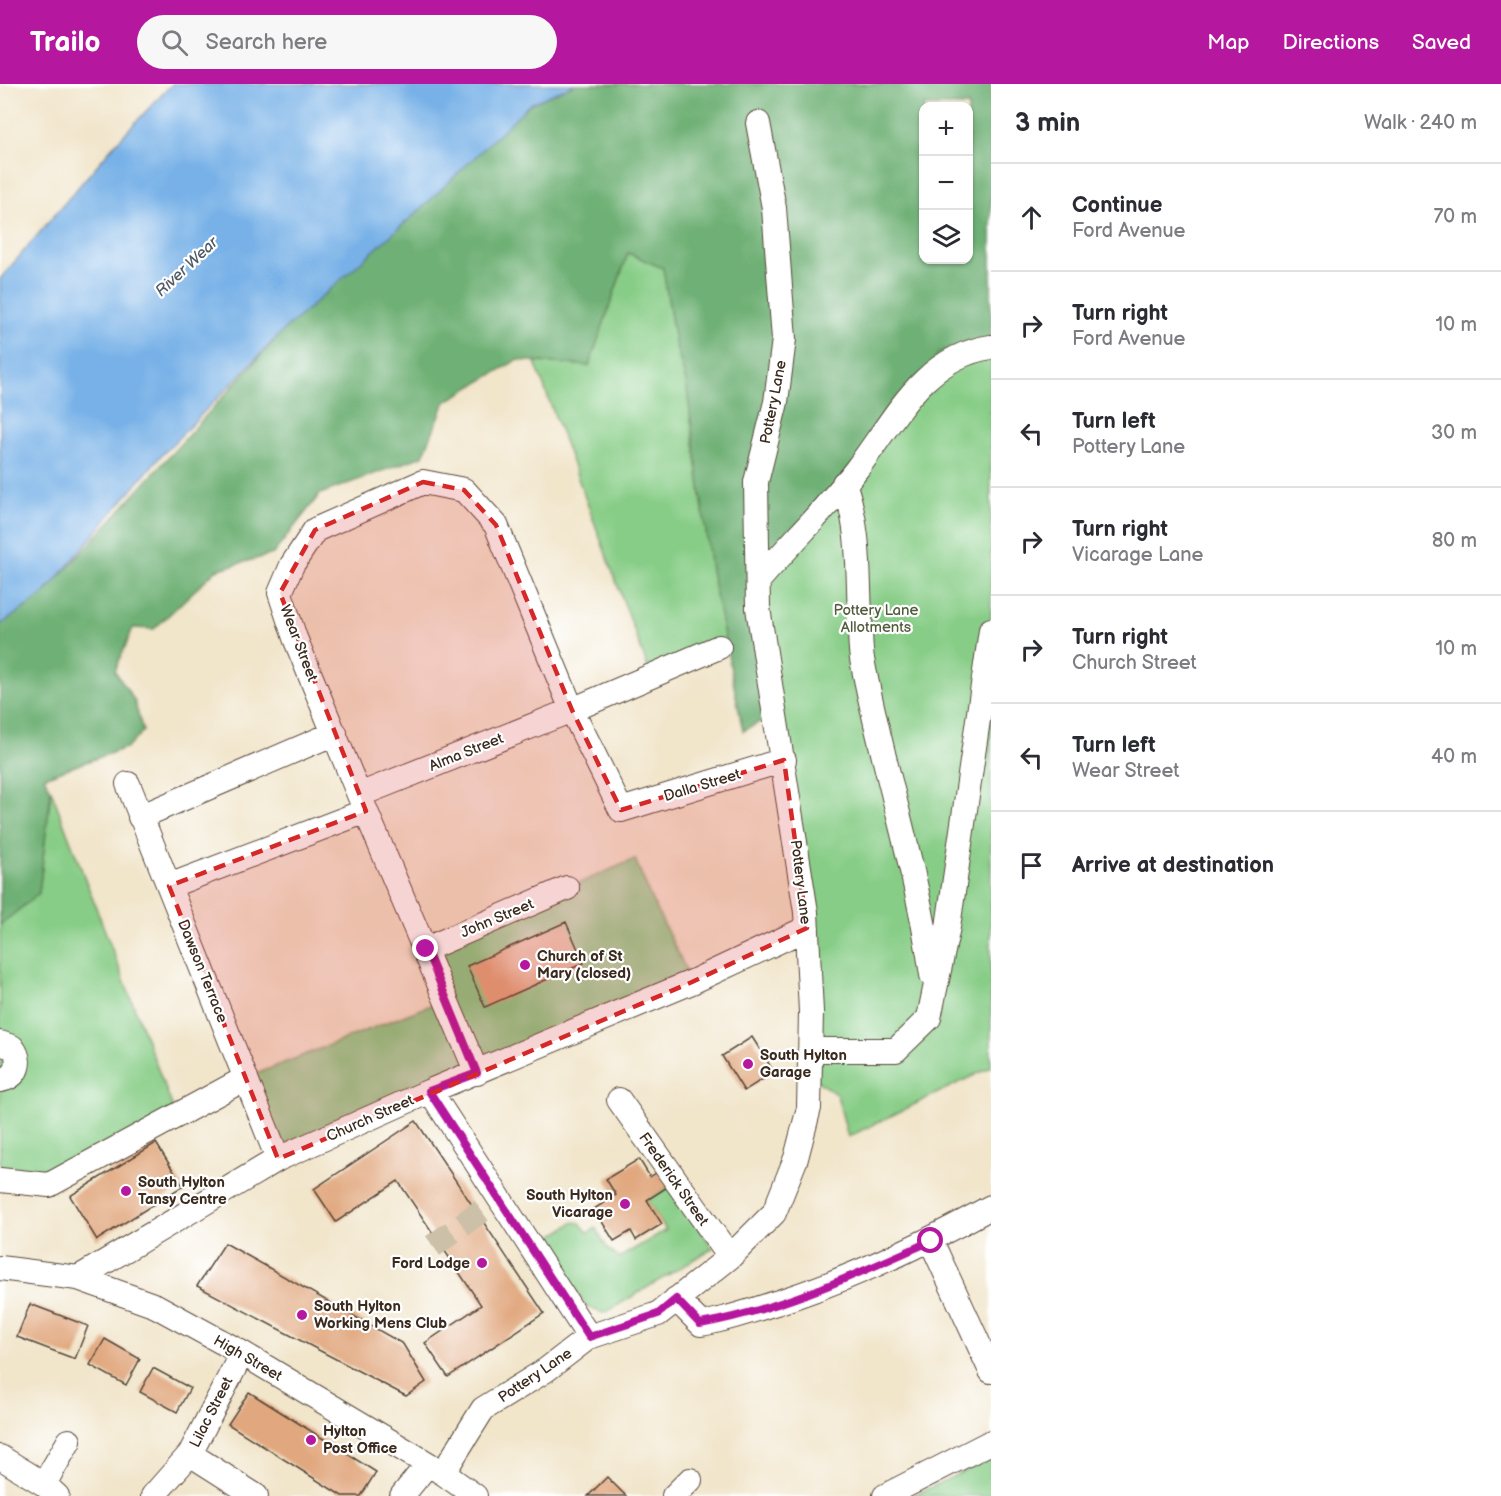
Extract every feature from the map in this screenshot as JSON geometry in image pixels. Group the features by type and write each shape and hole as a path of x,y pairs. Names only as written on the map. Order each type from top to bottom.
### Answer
{"street":[{"name":"Pottery Lane","path":"402,1496 435,1469 483,1409 546,1370 589,1337 658,1314 730,1257 774,1213 796,1158 809,1108 811,1012 807,928 784,760 758,608 756,482 776,402 784,339 774,208 758,123"},
{"path":"758,581 844,483 913,388 953,360 976,349 991,347"},
{"name":"Wear Street","path":"477,1073 362,803 295,638 280,593 292,565 315,530 423,482 464,490 496,525 572,710 621,810"},
{"path":"844,483 854,510 857,535 861,656 882,759 926,929 935,992"},
{"path":"810,1050 896,1050 929,1018 948,927 991,630"},
{"name":"Alma Street","path":"169,886 719,647"},
{"path":"140,817 335,733"},
{"name":"Dalla Street","path":"621,810 784,760"},
{"name":"Dawson Terrace","path":"128,784 278,1159"},
{"name":"John Street","path":"426,949 567,888"},
{"name":"Church Street","path":"78,1278 278,1159 429,1091 692,982 807,928"},
{"path":"0,1042 12,1047 18,1059 15,1072 0,1080"},
{"path":"0,1180 49,1185 246,1078"},
{"path":"429,1091 589,1337"},
{"name":"Frederick Street","path":"619,1100 730,1257"},
{"path":"676,1299 700,1324 724,1320 842,1281 931,1241 991,1208"},
{"path":"931,1241 991,1371"},
{"name":"High Street","path":"0,1268 78,1278 156,1306 242,1353 435,1469 475,1496"},
{"name":"Lilac Street","path":"153,1496 190,1454 242,1353"},
{"path":"0,1457 50,1490 69,1441"},
{"path":"885,1496 991,1442"},
{"path":"190,1454 256,1496"}],"highlighted area":[{"path":"423,482 464,490 496,525 572,710 621,810 784,760 807,928 692,982 278,1159 169,886 366,811 280,593 315,530"}],"green space":[{"path":"575,84 991,84 991,339 940,352 844,483 758,581 776,713 743,731 711,570 686,382 675,342 663,268 628,253 589,366 517,360 445,402 423,456 320,494 273,554 216,570 154,629 133,628 115,671 134,700 143,731 128,747 44,777 51,790 39,893 0,925 0,625 44,594 282,332 530,104"},
{"path":"628,253 663,268 675,342 686,381 711,570 726,645 651,676 535,362 589,365"},
{"name":"Pottery Lane Allotments","path":"991,339 991,1067 848,1137 837,1095 809,1075 811,1012 758,581 940,352"},
{"path":"51,790 176,1116 49,1185 0,1180 0,925 39,893"},
{"path":"635,859 651,898 692,982 278,1159 246,1078 446,999 426,949"},
{"path":"669,1186 713,1248 608,1311 602,1313 587,1307 543,1242 574,1222 580,1223 588,1233 596,1228 607,1248 619,1258 666,1230 647,1200"},
{"path":"991,1458 991,1496 913,1496"}],"water":[{"name":"River Wear","path":"172,84 575,84 530,104 424,206 282,332 157,460 44,594 0,625 0,279 115,144"}],"building":[{"name":"Church of St Mary (closed)","path":"566,922 584,963 485,1007 467,966"},
{"name":"South Hylton Garage","path":"752,1037 774,1072 744,1091 722,1056"},
{"name":"Ford Lodge","path":"416,1121 544,1313 448,1377 425,1343 481,1305 398,1181 336,1222 314,1189"},
{"name":"South Hylton Tansy Centre","path":"156,1143 183,1186 97,1240 70,1196"},
{"name":"South Hylton Vicarage","path":"639,1159 650,1177 659,1171 669,1186 647,1200 662,1224 636,1240 631,1231 614,1241 594,1209 616,1195 606,1179"},
{"name":"South Hylton Working Mens Club","path":"225,1243 403,1344 426,1382 406,1396 197,1286"},
{"path":"30,1304 88,1326 75,1359 17,1337"},
{"path":"105,1339 140,1359 126,1385 90,1365"},
{"path":"153,1368 190,1388 177,1412 140,1392"},
{"path":"249,1392 376,1472 361,1496 342,1496 228,1424"},
{"path":"607,1477 626,1496 588,1496"}],"tunnel":[{"path":"433,1246 499,1198"}],"place":[{"name":"Church of St Mary (closed)","path":"525,965"},
{"name":"South Hylton Garage","path":"748,1064"},
{"name":"South Hylton Tansy Centre","path":"126,1191"},
{"name":"South Hylton Vicarage","path":"625,1204"},
{"name":"Ford Lodge","path":"482,1263"},
{"name":"South Hylton Working Mens Club","path":"302,1315"},
{"name":"Hylton Post Office","path":"311,1440"}],"route":[{"path":"426,949 477,1073 429,1091 589,1337 658,1314 676,1299 700,1324 724,1320 842,1281 931,1241"}]}
